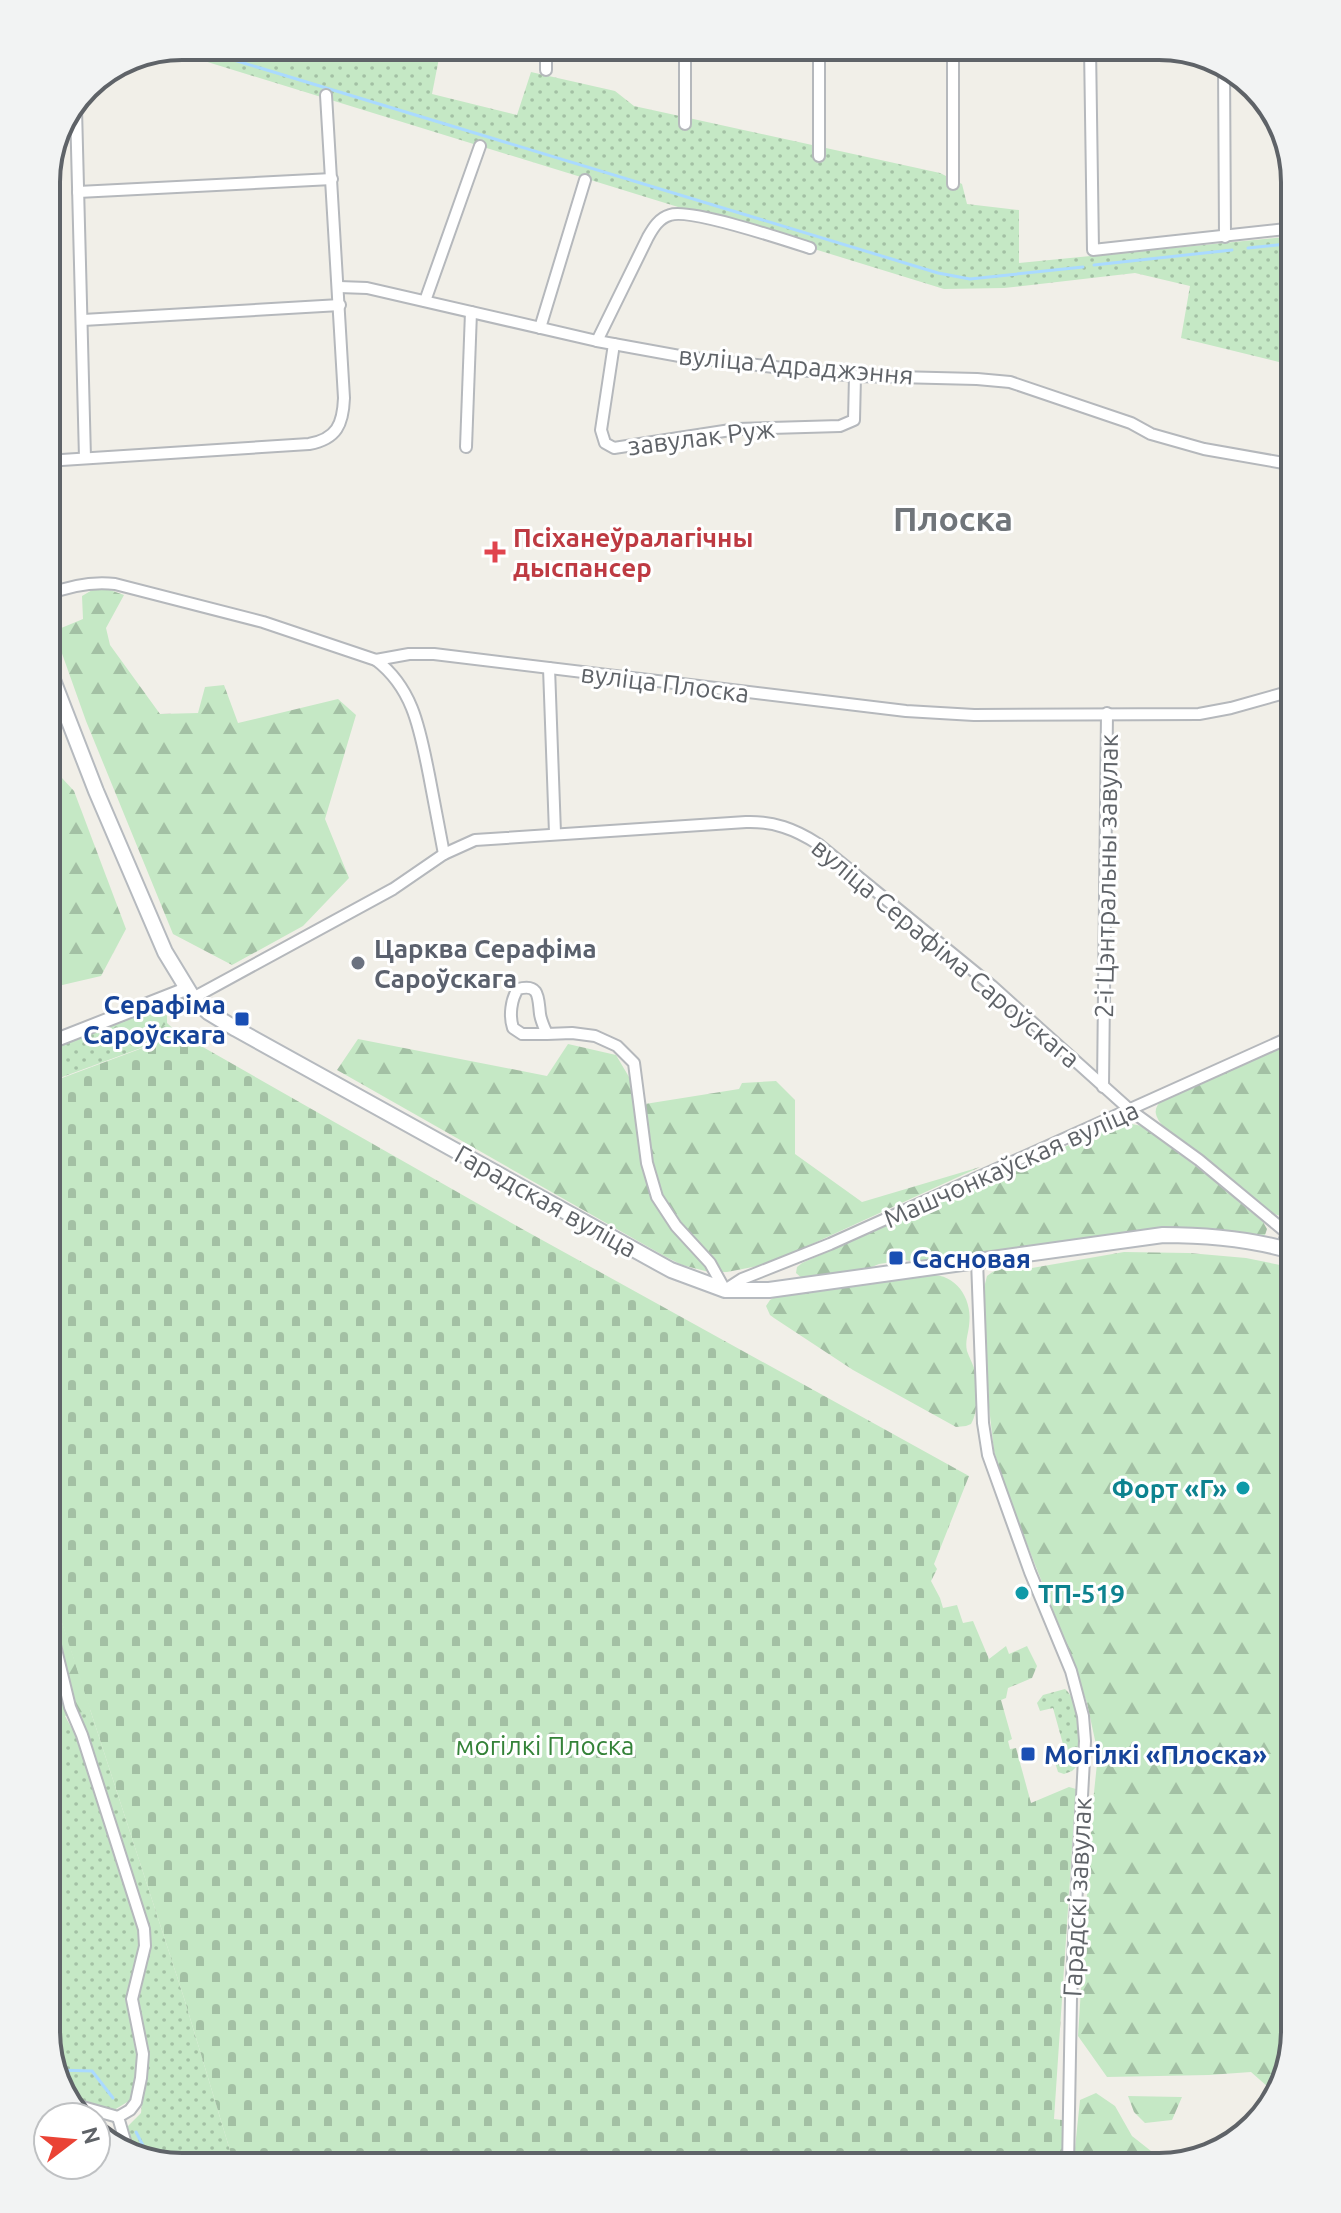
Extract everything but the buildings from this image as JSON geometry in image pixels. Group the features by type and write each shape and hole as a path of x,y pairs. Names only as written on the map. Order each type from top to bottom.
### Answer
{"main road":[{"name":"Гарадская вуліца","path":"60,697 165,952 189,994 220,1020 671,1270 725,1290 791,1288 1163,1235 1226,1238 1281,1249"}],"street":[{"path":"546,60 546,70"},
{"path":"685,60 685,124"},
{"path":"819,60 819,156"},
{"path":"953,60 953,184"},
{"path":"1090,60 1093,250 1281,230"},
{"path":"1224,79 1225,237"},
{"path":"60,460 309,444 327,439 339,426 344,407 340,305 326,95"},
{"path":"76,122 85,458"},
{"path":"425,301 480,146"},
{"path":"78,192 332,179"},
{"path":"540,328 585,180"},
{"path":"597,341 648,237 658,223 669,215 695,215 810,248"},
{"name":"вуліца Адраджэння","path":"339,287 367,288 597,341 695,358 855,376 1010,382 1131,423 1151,434 1204,449 1281,463"},
{"path":"83,320 340,305"},
{"path":"466,447 471,312"},
{"name":"завулак Руж","path":"614,344 601,435 605,443 614,448 749,428 849,424 855,415 855,376"},
{"name":"вуліца Плоска","path":"60,590 77,585 115,584 263,622 376,660 409,654 434,654 906,711 974,715 1199,714 1281,694"},
{"path":"376,660 404,689 416,716 444,854"},
{"path":"549,668 555,833"},
{"name":"2-і Цэнтральны завулак","path":"1103,1087 1107,713"},
{"name":"вуліца Серафіма Сароўскага","path":"189,994 393,889 444,854 475,840 758,822 784,826 818,844 992,986 1130,1110 1199,1160 1281,1228"},
{"path":"547,1034 535,990 527,987 518,989 511,1018 513,1028 522,1034 595,1036 617,1046 634,1063 647,1163 657,1197 676,1226 710,1263 725,1290"},
{"path":"60,1039 189,994"},
{"name":"Машчонкаўская вуліца","path":"725,1290 750,1276 830,1244 1281,1041"},
{"name":"Гарадскі завулак","path":"977,1260 983,1423 988,1455 1028,1567 1071,1671 1083,1716 1085,1741 1068,2081 1068,2153"},
{"path":"60,1666 70,1707 82,1735 144,1929 145,1946 132,1999 143,2054 141,2078 136,2102 130,2110 118,2117 112,2115"},
{"path":"118,2117 124,2138"}],"green space":[{"path":"201,60 439,60 432,94 517,115 531,72 615,91 634,106 940,173 962,184 967,204 1019,210 1019,263 1281,237 1281,363 1181,338 1190,286 1135,273 1004,288 944,289"},
{"path":"99,586 124,595 106,628 110,645 160,714 198,713 205,687 224,685 238,723 338,699 356,715 325,819 349,878 303,926 232,965 173,934 86,721 60,648 60,629 83,619 82,596"},
{"path":"60,777 74,791 126,929 101,976 60,986"},
{"path":"153,1010 162,1010 167,1016 167,1023 179,1034 60,1078 60,1047"},
{"path":"153,1010 162,1010 167,1016 167,1023 150,1034 129,1034 125,1021"},
{"name":"могілкі Плоска","path":"180,1034 524,1230 969,1476 934,1564 937,1569 931,1581 943,1608 957,1605 963,1623 973,1621 989,1659 1006,1646 1009,1654 1027,1646 1037,1666 1032,1678 1008,1688 1006,1698 1001,1700 1012,1739 1008,1741 1010,1749 1016,1748 1031,1803 1069,1787 1076,1789 1054,2119 1062,2120 1063,2153 231,2153 60,1615 60,1079"},
{"path":"358,1039 547,1076 568,1044 616,1055 645,1104 739,1089 742,1083 776,1081 795,1100 795,1154 862,1202 980,1167 775,1261 727,1272 709,1272 666,1257 337,1070"},
{"path":"1281,1047 1281,1215 1269,1212 1163,1126 1156,1110 1162,1100"},
{"path":"1121,1122 1142,1126 1202,1171 1263,1222 1267,1229 1265,1235 1199,1231 924,1264 905,1260 879,1264 860,1272 803,1279 796,1273 802,1263"},
{"path":"1124,1252 1189,1253 1246,1258 1281,1265 1281,2031 1277,2063 1268,2087 1251,2072 1107,2077 1078,2036 1098,1754 1087,1703 1068,1648 1006,1491 994,1451 989,1407 983,1292 987,1276 1003,1268 1032,1268"},
{"path":"935,1275 951,1280 962,1292 969,1308 966,1347 975,1374 977,1397 974,1419 966,1426 956,1427 853,1370 774,1318 766,1306 775,1297"},
{"path":"60,1615 231,2153 174,2153 130,2141 126,2128 141,2113 147,2055 137,1996 150,1932 60,1651"},
{"path":"60,1620 91,1710 60,1715"},
{"path":"1065,1689 1077,1714 1079,1747 1077,1766 1064,1774 1058,1772 1054,1759 1066,1755 1053,1708 1040,1711 1037,1703 1043,1695"},
{"path":"60,1697 65,1716 81,1745 140,1930 138,1956 128,1994 137,2054 136,2086 129,2101 114,2110 112,2101 82,2101 66,2070 62,2055"},
{"path":"1096,2093 1115,2106 1132,2136 1150,2153 1074,2153 1080,2100"},
{"path":"1128,2096 1182,2097 1172,2120 1145,2123 1134,2112"}],"waterway":[{"path":"234,60 938,273 970,279 1083,267"},
{"path":"1248,248 1281,244"},
{"path":"1094,265 1232,250"},
{"path":"66,2070 92,2071 113,2098"},
{"path":"136,2132 144,2147"}],"place":[{"name":"Псіханеўралагічны дыспансер","path":"495,552"},
{"name":"Царква Серафіма Сароўскага","path":"358,963"},
{"name":"Серафіма Сароўскага","path":"242,1019"},
{"name":"Сасновая","path":"896,1258"},
{"name":"Форт «Г»","path":"1243,1488"},
{"name":"ТП-519","path":"1022,1593"},
{"name":"Могілкі «Плоска»","path":"1028,1754"}],"district":[{"name":"Плоска","path":"953,518"}]}
